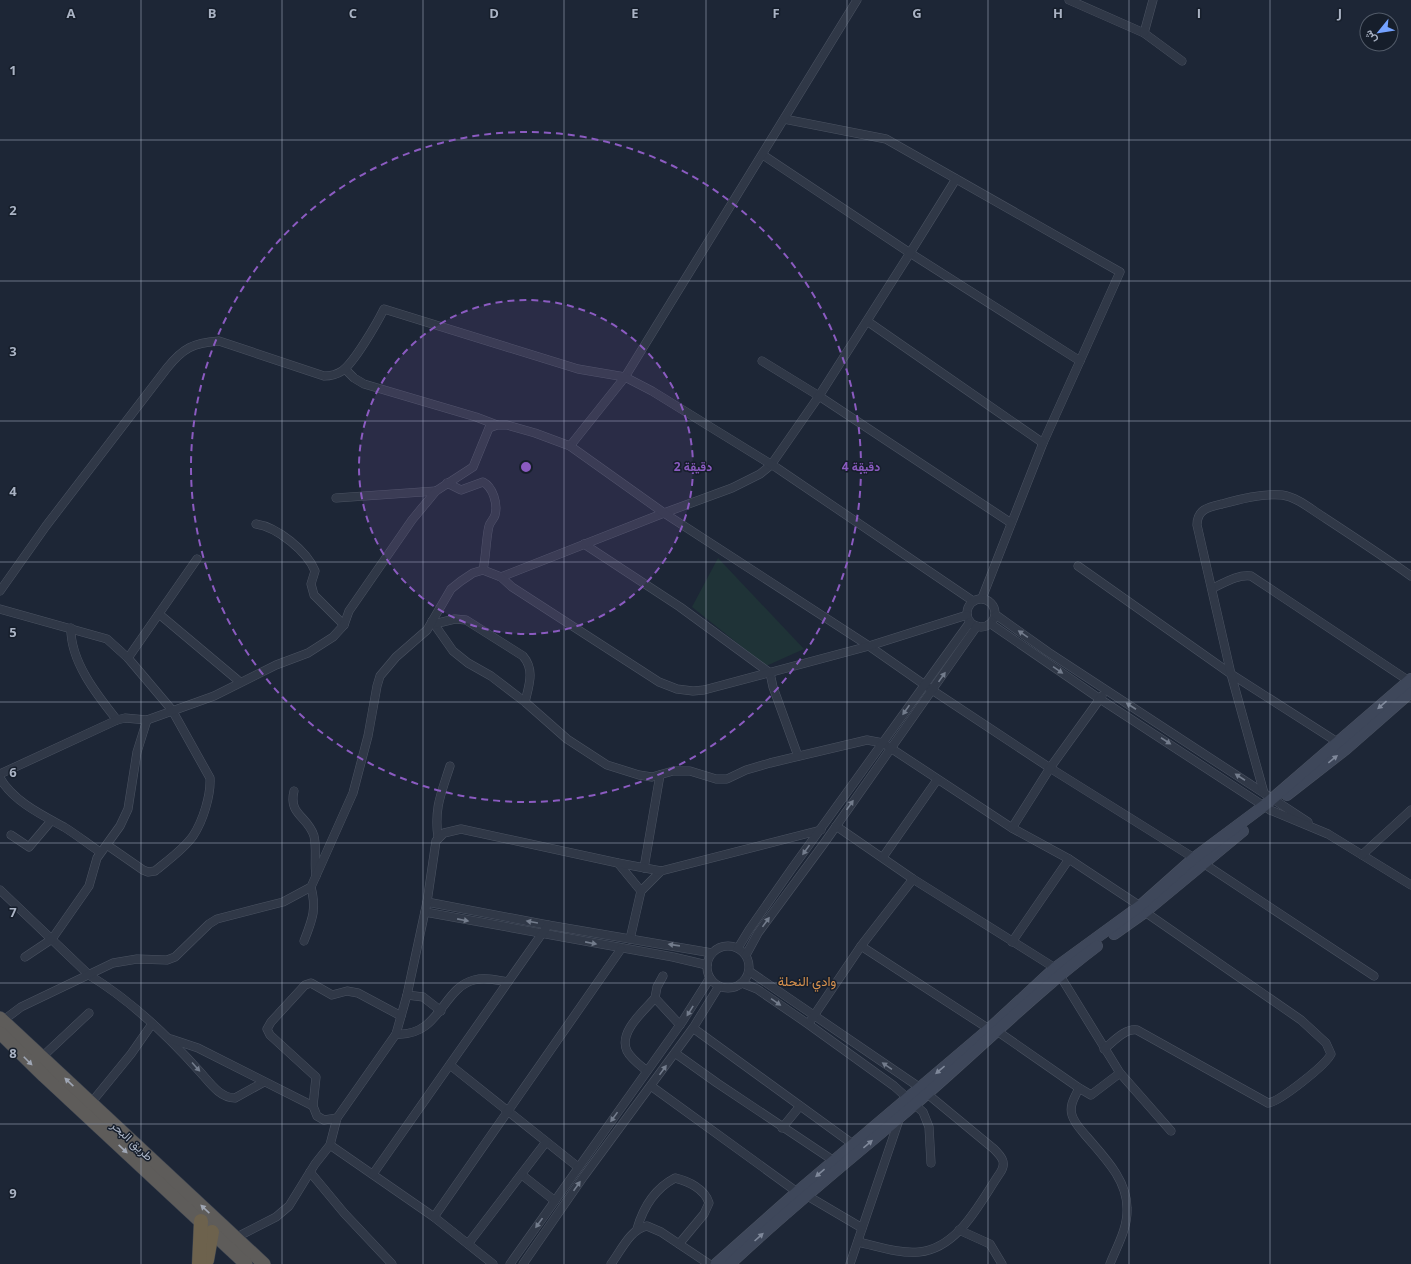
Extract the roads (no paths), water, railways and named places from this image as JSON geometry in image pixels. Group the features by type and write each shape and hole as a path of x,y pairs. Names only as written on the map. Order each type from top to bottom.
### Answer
{"highway":[{"name":"طريق البحر","path":"1,1024 42,1057 48,1071 91,1103 179,1193 201,1221 217,1227 237,1238 264,1264"},
{"name":"طريق البحر","path":"1,1024 48,1071 217,1227 246,1264"},
{"path":"199,1264 201,1221"},
{"path":"206,1264 208,1247 217,1227"}],"main road":[{"path":"730,1264 834,1161 923,1091 993,1030 1057,971 1142,909 1270,802 1342,746 1410,684"},
{"path":"716,1264 801,1194 900,1116 910,1102"}],"street":[{"path":"570,446 625,377 857,0"},
{"path":"1069,0 1144,33 1182,61"},
{"path":"1144,33 1153,0"},
{"path":"784,119 886,139 1120,272 1043,443 982,598"},
{"path":"763,155 910,253 1080,361"},
{"path":"501,577 753,479 771,465 819,396 956,179"},
{"path":"0,591 46,526 167,368 184,350 206,342 219,342 324,376 335,375 345,369 370,334 384,309 578,369 625,377 652,390 771,465 973,601"},
{"path":"867,321 1043,443"},
{"path":"762,361 819,396 1011,523"},
{"path":"345,369 354,378 364,384 476,417 497,425"},
{"path":"0,774 117,720 125,718 147,720 214,696 240,682 308,652 333,636 344,625 349,611 412,520 436,491 473,467 489,428 497,425 507,425 535,433 570,446 664,513 869,646 924,685 1050,768 1199,860 1374,976"},
{"path":"447,483 460,490 483,482 487,484 491,490 495,503 495,515 489,526 483,570"},
{"path":"336,498 436,491"},
{"path":"1270,802 1231,674 1213,588 1197,525 1197,518 1200,512 1212,506 1237,500 1283,495 1294,499 1411,576"},
{"path":"256,524 278,531 309,560 315,571 310,584 314,595 344,625"},
{"path":"584,544 686,611 770,673 773,687 798,756"},
{"path":"128,658 197,559"},
{"path":"1078,566 1231,674 1342,746"},
{"path":"1,1024 21,1007 113,963 137,958 167,960 175,957 209,924 217,919 282,902 311,887 353,793 368,736 380,676 396,657 433,623 451,589 473,573 483,570 501,577 512,587 645,674 677,689 693,691 704,690 869,646 971,621 982,627 991,624 996,615 996,610 991,602 982,598 973,601 969,605 971,621 932,690 758,933 746,955"},
{"path":"1213,588 1245,575 1251,576 1410,684"},
{"path":"0,609 107,639 128,658 172,710 210,778 207,805 193,836 161,866 152,872 143,870 107,845"},
{"path":"159,614 240,682"},
{"path":"996,615 1048,652 1270,802"},
{"path":"433,623 455,619 466,620 523,656 527,661 531,673 525,702"},
{"path":"738,948 749,930 971,621"},
{"path":"433,623 453,651 468,663 491,676 525,702 567,739 607,765 646,776 660,775 673,771 690,771 716,779 727,779 746,770 867,740 883,743 1012,828 1069,859 1142,909 1301,1020 1326,1042 1331,1054 1324,1063 1279,1099 1268,1103 1137,1030 1126,1032 1104,1049"},
{"path":"991,624 1100,699 1411,885"},
{"path":"71,628 71,644 77,657 95,690 117,720"},
{"path":"1043,660 1048,652"},
{"path":"1012,828 1050,768 1106,690"},
{"path":"24,956 52,939 89,886 100,852 107,845 120,826 128,809 137,752 147,720"},
{"path":"237,1238 284,1211 289,1206 310,1172 330,1145 337,1118 396,1034 407,995 427,902 438,838 435,819 436,808 450,766"},
{"path":"644,868 660,775"},
{"path":"0,778 16,797 51,821 82,838 100,852"},
{"path":"883,857 937,780"},
{"path":"294,791 292,804 309,826 314,837 316,877"},
{"path":"1362,855 1411,810"},
{"path":"11,834 29,846 51,821"},
{"path":"836,826 913,879 1057,971 1120,1073 1171,1131"},
{"path":"438,838 446,832 461,829 618,864 661,871 821,830"},
{"path":"1012,942 1069,859"},
{"path":"618,864 641,891"},
{"path":"630,939 641,891 661,871"},
{"path":"808,1024 861,946 913,879"},
{"path":"304,941 314,916 315,904 311,887"},
{"path":"0,890 88,975 114,992 169,1038 213,1086 227,1097 235,1098 264,1082"},
{"path":"427,902 548,925 712,952 724,946 738,948 746,955 749,963 749,971 742,983 731,987 719,986 710,978 707,965 712,952"},
{"path":"425,912 621,949 672,957 707,965"},
{"path":"373,1174 548,925"},
{"path":"861,946 993,1030 1091,1095 1120,1073"},
{"path":"434,1217 621,949"},
{"path":"749,971 923,1091 994,1149 1004,1161 1004,1168 959,1230 947,1241 919,1252 904,1252 858,1242"},
{"path":"647,1071 627,1052 626,1040 631,1028 655,998 657,987 663,976"},
{"path":"510,1264 680,1026 710,978"},
{"path":"396,1034 412,1033 421,1029 441,1011 455,993 473,980 494,979 508,982"},
{"path":"337,1118 324,1120 318,1118 313,1106 316,1076 273,1038 268,1029 271,1022 308,983 314,984 332,995 347,991 358,993 401,1016"},
{"path":"742,983 757,989 874,1071 922,1112 929,1127 931,1164"},
{"path":"523,1264 584,1176 693,1028 719,986"},
{"path":"407,995 423,997 441,1011"},
{"path":"655,998 680,1026"},
{"path":"697,999 707,1006"},
{"path":"42,1057 89,1012"},
{"path":"91,1103 131,1054 152,1024"},
{"path":"693,1028 854,1145"},
{"path":"169,1038 198,1048 313,1106"},
{"path":"675,1053 782,1128 834,1161"},
{"path":"450,1065 578,1167"},
{"path":"651,1086 801,1194 862,1228"},
{"path":"1079,1088 1072,1101 1072,1115 1084,1133 1113,1169 1121,1182 1126,1196 1126,1223 1110,1264"},
{"path":"782,1128 800,1106"},
{"path":"850,1264 900,1116"},
{"path":"468,1244 546,1142"},
{"path":"330,1145 434,1217 493,1264"},
{"path":"310,1172 344,1213 392,1264"},
{"path":"522,1175 555,1201"},
{"path":"611,1264 637,1229 642,1211 648,1202 668,1182 675,1178 683,1180 699,1190 709,1203 704,1214 679,1244"},
{"path":"637,1229 647,1226 661,1232 709,1264"},
{"path":"959,1230 990,1244 1002,1264"}],"district":[{"name":"وادي النحلة","path":"807,981"}]}
